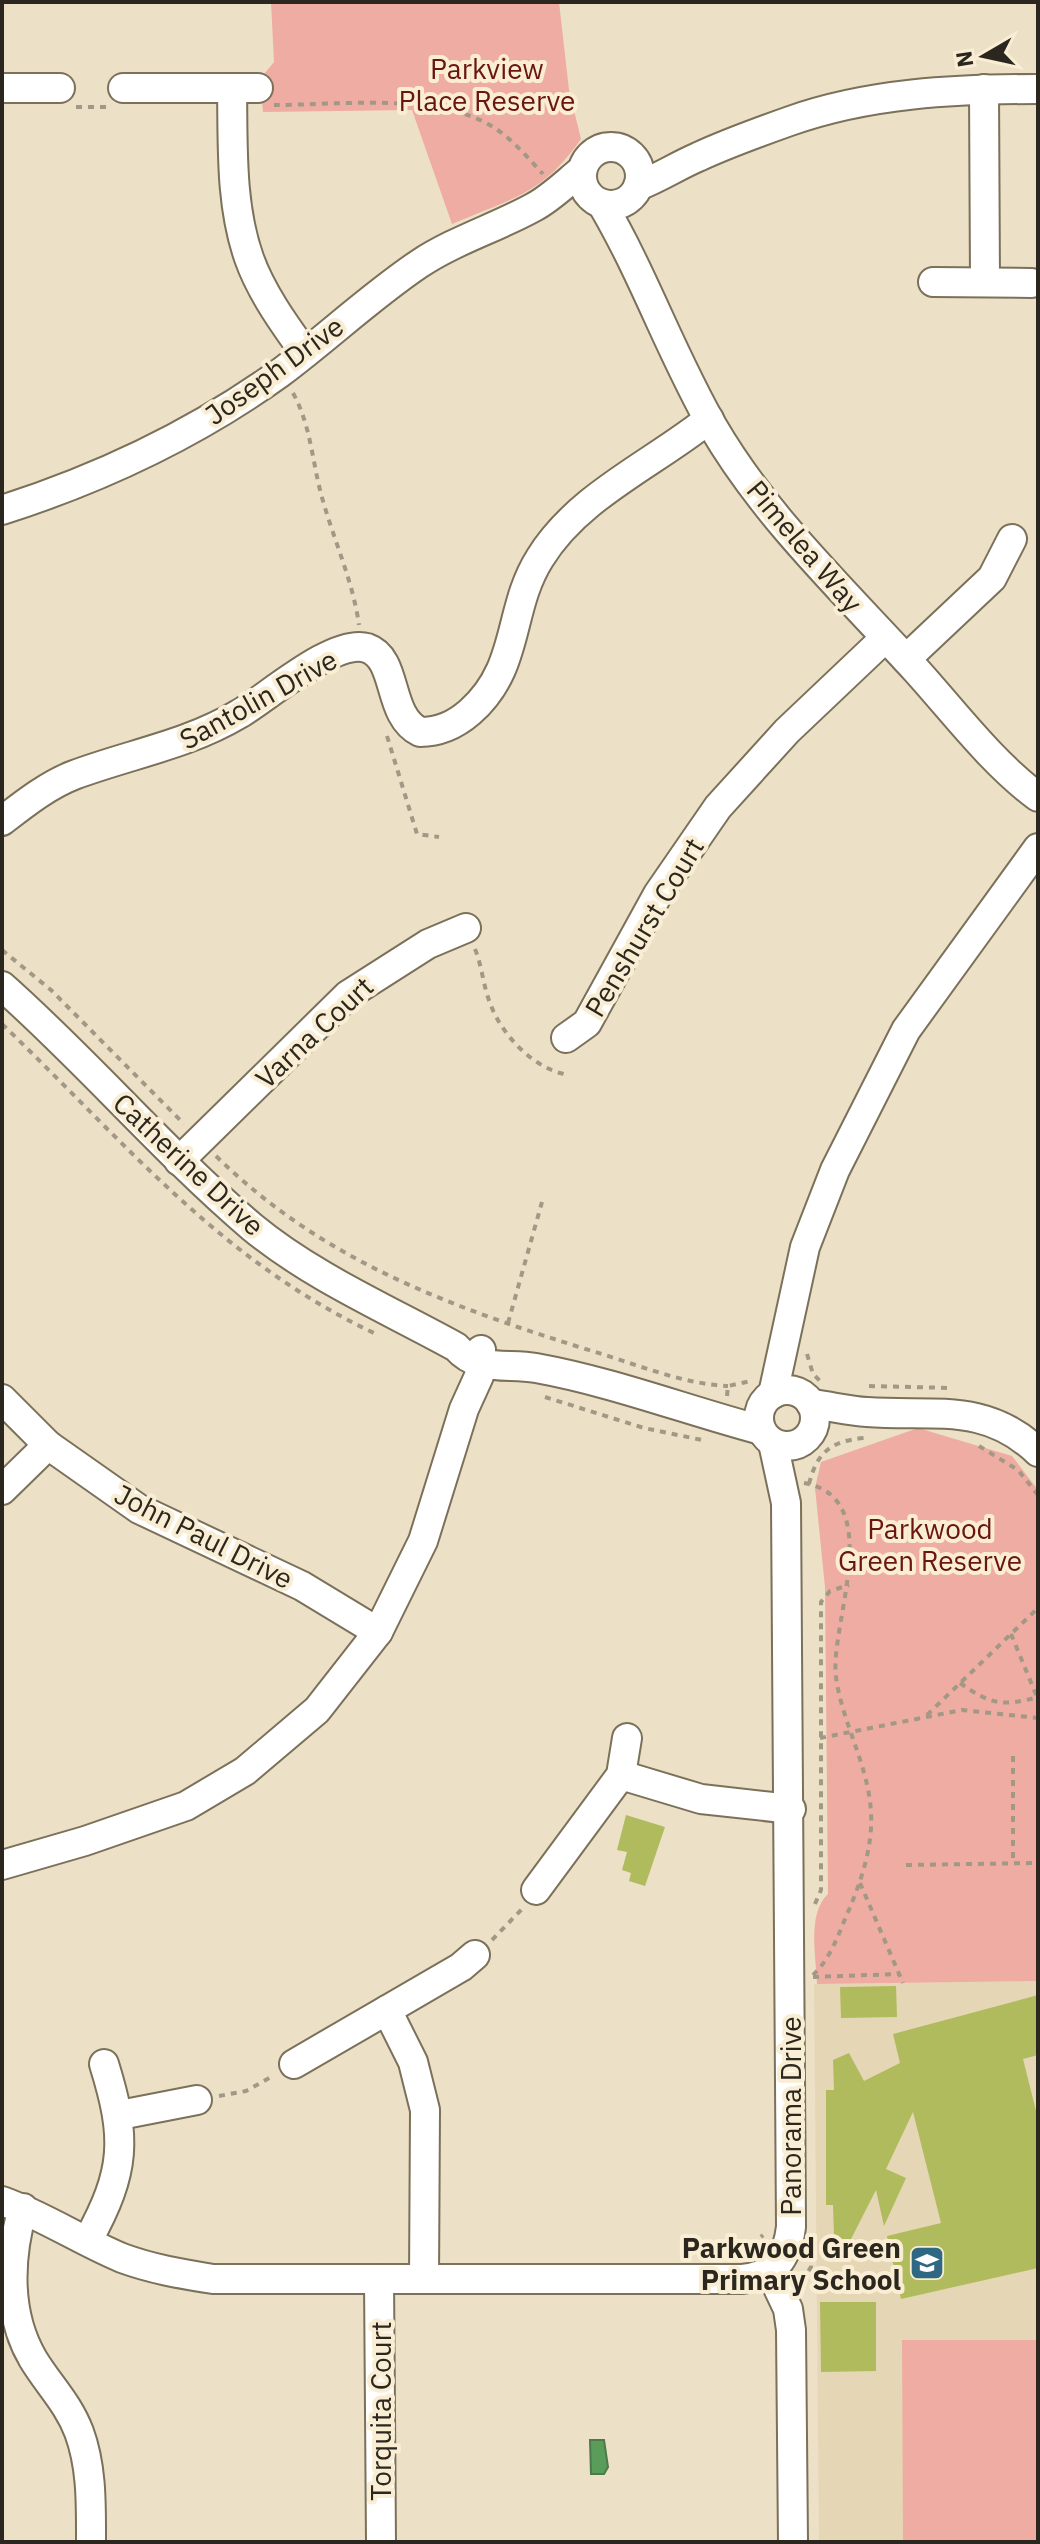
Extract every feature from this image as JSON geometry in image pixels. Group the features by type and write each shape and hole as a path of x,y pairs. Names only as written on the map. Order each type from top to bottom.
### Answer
{"street":[{"path":"2,88 62,98"},
{"path":"984,89 985,282"},
{"name":"Joseph Drive","path":"544,200 619,190 668,175 695,158 792,120 840,107 889,97 984,89 1038,89"},
{"path":"116,97 240,94 237,209 249,259 279,316 305,353"},
{"name":"Joseph Drive","path":"2,510 58,492 146,455 225,410 305,353 419,264 485,227 544,200 582,170 592,154 600,149 619,148 619,190"},
{"path":"582,170 584,187 619,190"},
{"name":"Pimelea Way","path":"619,190 631,253 657,321 712,424 779,518 884,639 1006,769 1038,797"},
{"path":"933,282 1032,283"},
{"name":"Santolin Drive","path":"2,821 71,776 170,747 214,728 242,713 298,671 336,654 360,648 377,654 385,665 400,713 413,729 433,732 462,719 498,680 508,657 528,583 539,559 562,529 585,506 712,424"},
{"path":"906,659 992,578 1012,539"},
{"name":"Penshurst Court","path":"566,1038 587,1023 658,894 718,807 787,731 884,639"},
{"path":"787,1409 787,1343 805,1247 835,1170 906,1030 1038,848"},
{"name":"Varna Court","path":"179,1161 348,995 428,944 466,928"},
{"name":"Catherine Drive","path":"2,986 179,1161 255,1229 330,1278 479,1359"},
{"path":"2,1865 85,1841 186,1806 245,1771 317,1710 378,1632 423,1541 479,1359 574,1375 698,1410 787,1409"},
{"path":"698,1410 727,1396 858,1427 933,1411 972,1415 1008,1429 1038,1452"},
{"name":"John Paul Drive","path":"2,1399 48,1445 139,1509 302,1586 378,1632"},
{"name":"Panorama Drive","path":"777,2284 791,2227 795,1489 787,1409"},
{"path":"2,1490 48,1445"},
{"path":"536,1890 621,1775 627,1738"},
{"path":"621,1775 701,1799 791,1809"},
{"path":"294,2064 475,1955"},
{"path":"387,2010 413,2062 425,2110 424,2279"},
{"path":"88,2240 116,2177 120,2115 104,2064"},
{"path":"120,2115 197,2100"},
{"path":"91,2542 89,2480 84,2448 63,2398 35,2362 15,2311 14,2246 22,2208 118,2256 160,2271 213,2279 742,2279 777,2284 791,2330 793,2542"},
{"name":"Torquita Court","path":"379,2279 381,2542"}],"path":[{"path":"240,94 437,106 487,123 514,143 545,176 544,200"},
{"path":"62,98 116,97"},
{"path":"319,472 322,499 356,596 360,648"},
{"path":"384,729 417,834 439,837"},
{"path":"466,928 483,970 488,1000 504,1029 535,1062 564,1074"},
{"path":"2,950 51,990 247,1185 328,1244 424,1294 508,1324 679,1377 727,1396 748,1384 787,1409 813,1374 808,1355 787,1343"},
{"path":"508,1324 542,1202"},
{"path":"795,1489 816,1459 858,1427"},
{"path":"970,1442 1018,1470 1038,1495"},
{"path":"795,1489 822,1486 834,1499 848,1531 850,1577 836,1647 836,1676 872,1812 869,1847 859,1881 826,1962 811,1977 811,1992"},
{"path":"925,1717 1038,1608"},
{"path":"960,1683 986,1701 1010,1703 1038,1697 1011,1634"},
{"path":"820,1738 899,1725 962,1710 1038,1718"},
{"path":"1013,1756 1013,1863"},
{"path":"906,1865 1038,1863"},
{"path":"859,1881 903,1983"},
{"path":"475,1955 512,1921 536,1890"},
{"path":"811,1977 899,1974"},
{"path":"197,2100 246,2091 294,2064"},
{"path":"741,2256 768,2231"},
{"path":"777,2284 796,2289 811,2267 813,2242"}],"shaded area":[{"name":"Parkwood Green Primary School","path":"1038,1981 1038,2542 819,2542 814,1984"},
{"path":"590,2440 604,2440 608,2467 604,2474 591,2474"}],"green space":[{"name":"Parkview Place Reserve","path":"271,2 559,2 569,90 581,139 567,158 539,184 452,224 412,110 263,112 260,79 274,62"},
{"name":"Parkwood Green Reserve","path":"918,1428 1012,1456 1038,1490 1038,1981 817,1984 815,1924 821,1902 828,1894 825,1587 815,1488 821,1462"},
{"path":"902,2340 1038,2340 1038,2542 903,2542"}],"building":[{"path":"626,1815 665,1827 645,1886 629,1881 631,1873 622,1870 627,1852 617,1850"},
{"path":"896,1986 897,2017 841,2018 840,1987"},
{"path":"1038,1995 1038,2055 1023,2059 1038,2119 1038,2268 901,2299 887,2236 941,2223 913,2112 886,2169 906,2178 884,2226 876,2190 849,2243 834,2236 833,2205 826,2205 826,2090 834,2090 833,2060 849,2053 864,2081 900,2063 893,2034"},
{"path":"820,2302 876,2302 876,2371 821,2372"}],"place":[{"name":"Parkwood Green Primary School","path":"927,2263"}]}
